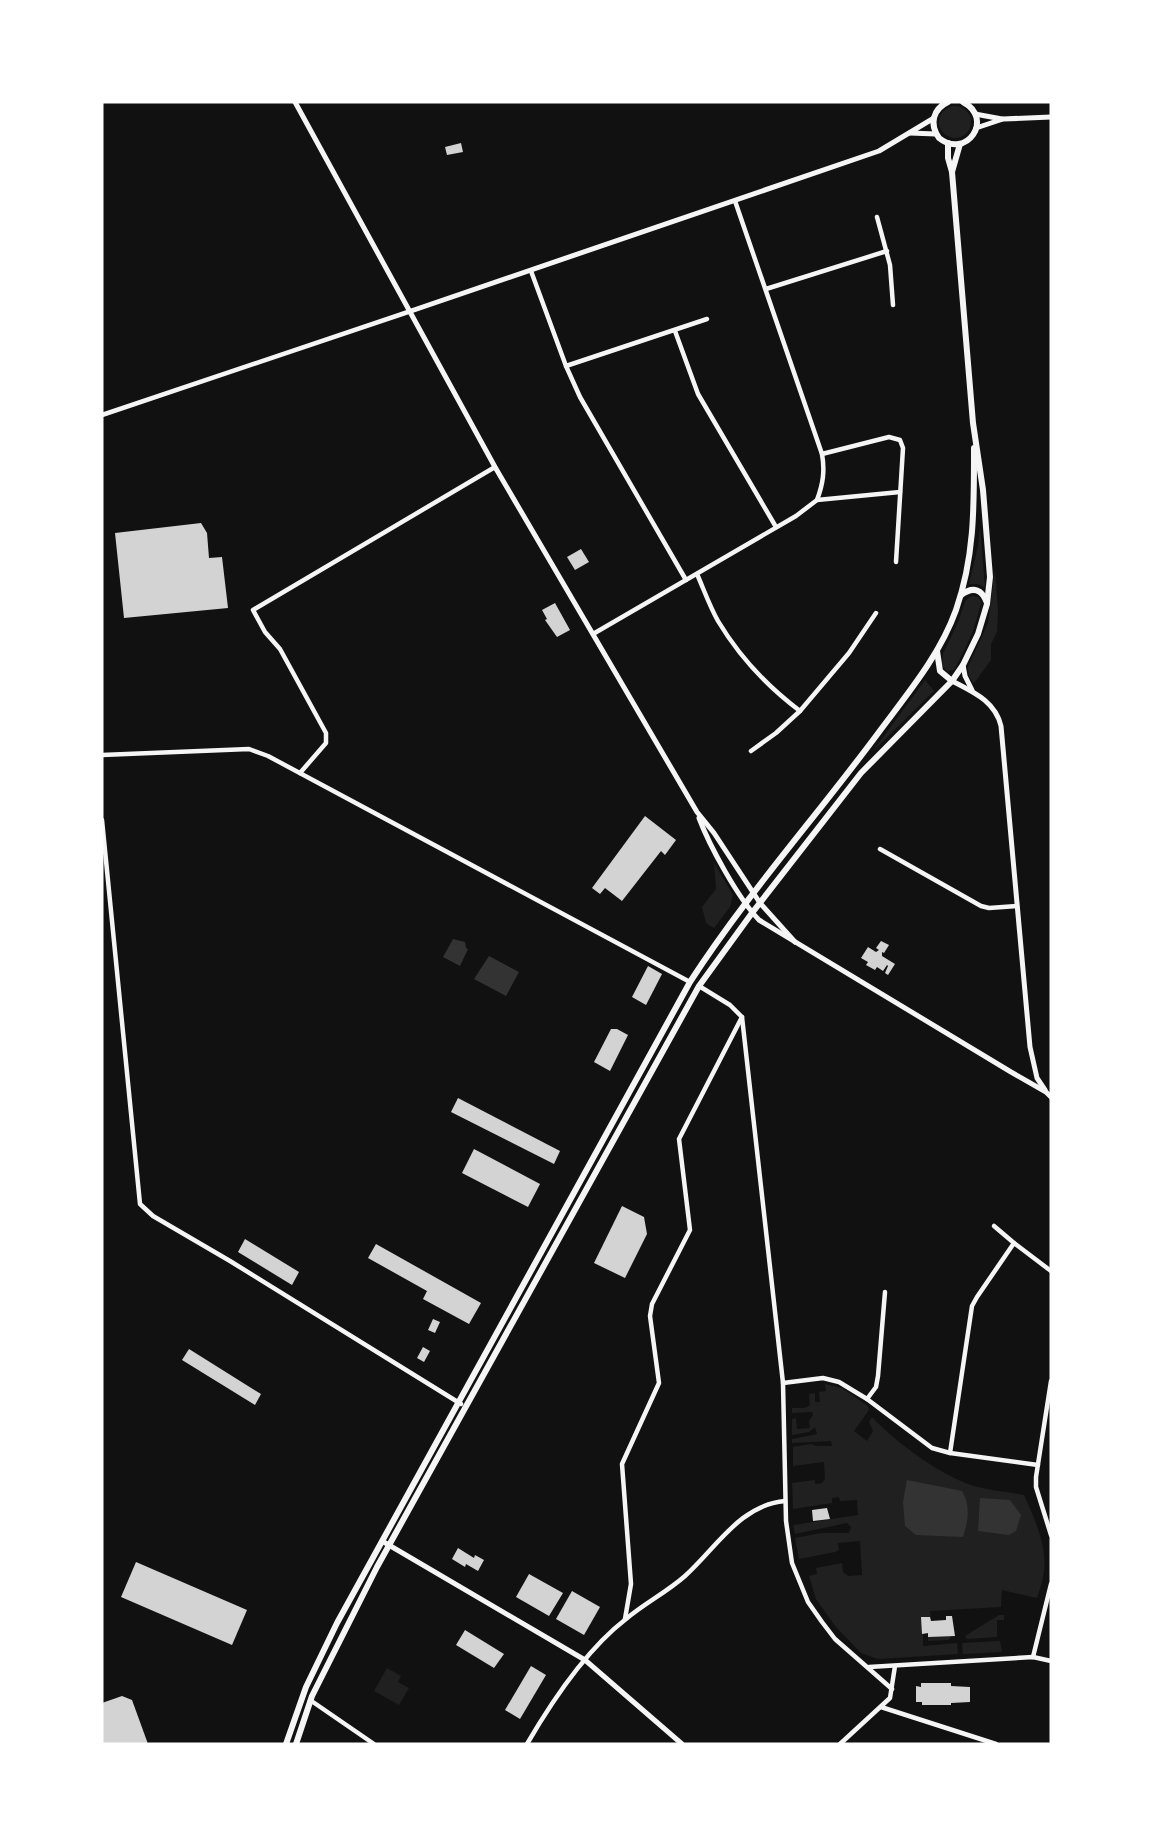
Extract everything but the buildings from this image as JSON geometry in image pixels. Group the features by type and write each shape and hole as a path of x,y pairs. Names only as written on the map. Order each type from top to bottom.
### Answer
{"main road":[{"path":"948,102 940,107 934,118 936,134 948,143 960,144 970,138 976,128 975,114 966,103"},
{"path":"296,1744 310,1700 389,1545 699,986 752,913 861,773 952,681 963,665 978,634 987,604 990,565 983,490 973,423 948,143"},
{"path":"952,172 960,144"},
{"path":"286,1744 295,1713 314,1668 690,982 753,894 855,765 937,651 951,624 961,596 970,557 974,526 973,423"},
{"path":"961,596 971,590 978,590 987,604"},
{"path":"937,651 940,671 952,681"}],"street":[{"path":"295,102 495,467 697,812 714,833 753,894 795,942"},
{"path":"975,114 1003,119 1051,117"},
{"path":"102,416 879,151 934,118"},
{"path":"976,128 1003,119"},
{"path":"910,134 936,134"},
{"path":"735,201 822,454 824,475 817,500"},
{"path":"877,217 887,251 893,306"},
{"path":"766,289 887,251"},
{"path":"531,271 566,366 580,397 686,580"},
{"path":"566,366 706,319"},
{"path":"675,331 698,394 776,527"},
{"path":"822,454 889,437 896,437 900,440 903,448 896,562"},
{"path":"300,773 326,743 326,733 280,649 265,632 254,610 495,467"},
{"path":"593,634 776,527 817,500 900,492"},
{"path":"697,574 718,621 745,658 772,690 800,711"},
{"path":"751,751 776,734 800,711 849,653 876,613"},
{"path":"963,665 965,676 973,692"},
{"path":"952,681 973,692 992,706 1001,726 1033,1066 1037,1078 1049,1094"},
{"path":"102,756 249,749 268,756 690,982"},
{"path":"697,812 706,837 746,904 763,924 1049,1094"},
{"path":"102,820 140,1204 153,1216 230,1261 465,1408"},
{"path":"706,837 714,833"},
{"path":"880,849 981,906 989,908 1017,906"},
{"path":"699,986 730,1005 742,1017 783,1383 785,1501 787,1539 792,1563 808,1602 835,1639 892,1689"},
{"path":"625,1619 631,1584 622,1464 659,1383 650,1316 652,1304 690,1230 679,1139 742,1017"},
{"path":"994,1227 1051,1270"},
{"path":"950,1453 972,1306 1014,1243"},
{"path":"867,1399 876,1387 879,1376 885,1292"},
{"path":"783,1383 831,1379 867,1399 924,1443 939,1450 1038,1465"},
{"path":"1051,1381 1036,1487 1051,1535"},
{"path":"527,1744 570,1679 625,1619 669,1590 756,1508 770,1502 785,1501"},
{"path":"382,1541 585,1660 682,1744"},
{"path":"1033,1657 1051,1584"},
{"path":"868,1666 1033,1657 1051,1661"},
{"path":"840,1744 890,1698 895,1666"},
{"path":"310,1700 374,1744"},
{"path":"881,1707 996,1744"}],"shaded area":[{"path":"955,106 966,111 971,122 966,133 955,138 944,133 939,122 944,111"},
{"path":"980,526 985,587 969,584"},
{"path":"995,570 997,632 991,644 991,660 973,683 968,667 988,623"},
{"path":"972,596 978,597 981,602 976,620 954,670 947,671 942,665 943,654 965,601"},
{"path":"925,680 934,691 873,751"},
{"path":"714,863 733,895 730,907 714,928 706,923 702,907 716,889"},
{"path":"453,939 465,942 468,949 460,966 443,957"},
{"path":"489,956 519,972 506,996 474,979"},
{"path":"825,1384 842,1388 868,1406 869,1410 854,1431 867,1441 873,1431 869,1422 872,1417 907,1448 951,1476 989,1490 1024,1495 1039,1531 1044,1551 1044,1574 1037,1598 1002,1590 1001,1607 930,1611 931,1621 955,1636 951,1636 949,1640 928,1641 928,1634 923,1634 923,1646 957,1643 958,1654 878,1659 861,1653 835,1626 816,1599 809,1576 817,1574 816,1568 842,1563 843,1572 848,1576 862,1575 860,1541 838,1543 839,1550 835,1552 799,1559 795,1538 821,1533 849,1533 851,1527 847,1523 795,1534 793,1525 858,1515 857,1500 840,1501 839,1497 832,1498 832,1503 793,1509 792,1483 815,1480 815,1484 822,1483 825,1479 824,1462 793,1466 793,1447 811,1444 832,1446 831,1441 792,1443 792,1439 817,1434 815,1427 809,1432 792,1435 792,1419 796,1418 797,1429 810,1428 809,1421 813,1415 812,1412 792,1413 792,1408 805,1408 810,1405 809,1394 815,1393 815,1402 820,1402 819,1392 826,1391"},
{"path":"907,1480 962,1491 967,1502 968,1514 963,1537 916,1535 905,1526 903,1502"},
{"path":"980,1498 1010,1500 1021,1515 1016,1531 1009,1535 978,1531"},
{"path":"999,1615 1004,1615 1004,1620 997,1620 997,1637 967,1639 965,1636"},
{"path":"1000,1641 1002,1652 963,1654 962,1643"},
{"path":"387,1668 401,1676 398,1682 409,1688 399,1705 374,1691"}]}
